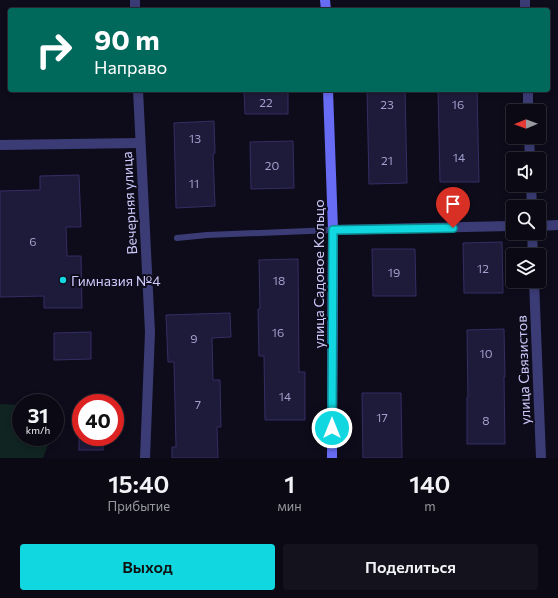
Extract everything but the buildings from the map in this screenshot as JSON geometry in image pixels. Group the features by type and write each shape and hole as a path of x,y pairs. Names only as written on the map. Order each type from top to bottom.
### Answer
{"street":[{"name":"Вечерняя улица","path":"138,92 150,332 145,458"},
{"name":"улица Садовое Кольцо","path":"328,92 333,230 332,458"},
{"path":"528,92 528,104"},
{"path":"0,145 140,143"},
{"path":"546,226 558,225"},
{"path":"333,230 506,226"},
{"name":"улица Связистов","path":"534,288 540,458"}],"lane":[{"path":"177,238 207,235 333,230"}],"green space":[{"path":"0,404 12,405 12,446 48,446 43,458 0,458"}],"place":[{"name":"Гимназия №4","path":"63,280"}],"route":[{"path":"332,428 333,230 453,228"}]}
